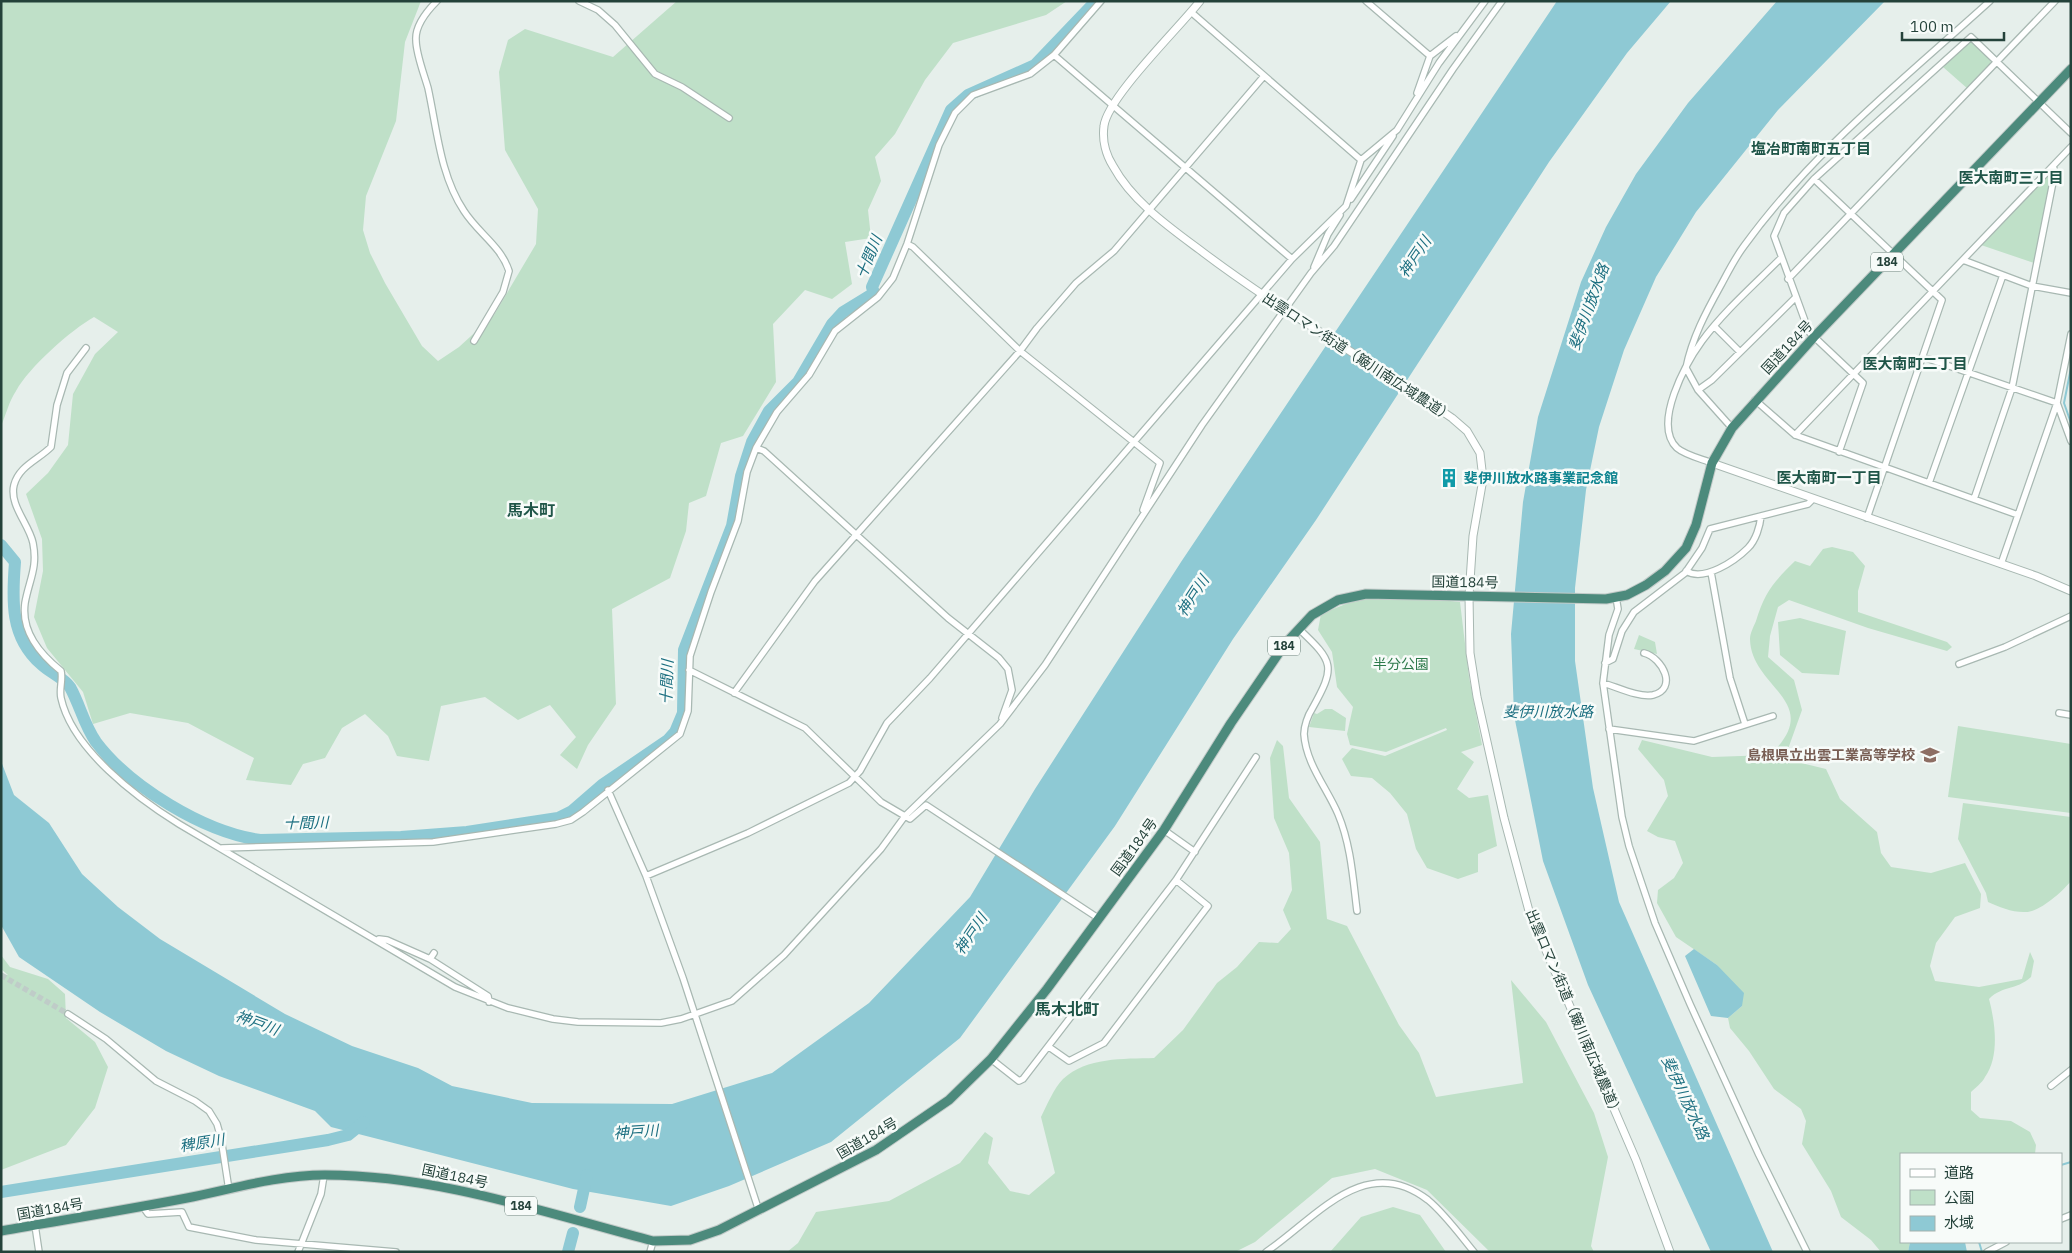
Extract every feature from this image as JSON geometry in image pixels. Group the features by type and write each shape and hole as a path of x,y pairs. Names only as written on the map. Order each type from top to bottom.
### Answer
{"highway":[{"name":"国道184号","path":"1,1231 143,1207 229,1185 324,1175 390,1178 443,1186 653,1241 672,1242 705,1236 758,1208 830,1175 906,1132 949,1100 991,1059 1047,989 1095,916 1164,830 1231,722 1285,644 1312,615 1338,600 1366,594 1606,599 1646,585 1665,571 1686,548 1696,525 1712,463 1732,428 1755,400 1814,337 2071,69"}],"street":[{"path":"437,1 426,13 416,39 442,156 452,190 464,211 484,236 500,250 509,271 503,292 474,341"},
{"path":"579,1 598,10 615,25 654,74 682,87 729,118"},
{"path":"222,848 457,840 571,820 680,734 688,711 689,670 696,636 738,521 747,472 764,430 777,412 800,388 835,331 886,288 907,244 939,144 955,114 973,95 1030,74 1054,54 1101,1"},
{"name":"出雲ロマン街道（簸川南広域農道）","path":"1200,1 1113,105 1104,127 1108,156 1119,175 1148,208 1177,232 1262,294 1428,401 1467,431 1480,453 1483,479 1473,536 1469,596 1470,653 1476,697 1504,818 1529,911 1636,1160 1670,1252"},
{"path":"1366,1 1430,56"},
{"path":"1311,273 1328,234 1462,32 1485,1"},
{"path":"86,348 67,373 57,405 51,448 30,462 15,484 13,492 33,541 36,556 35,572 25,603 26,620 30,635 38,650 61,671 61,698 74,726 105,769 147,805 455,987 489,1002 529,1014 578,1022 661,1023 694,1015 732,1001 784,955 881,849 905,816 1000,724 1045,665 1140,519 1238,374 1287,310 1311,273 1334,246 1452,69 1502,1"},
{"path":"1990,1 1829,147 1781,199 1743,247 1712,302 1691,346 1686,368 1668,415 1667,430 1677,448 1712,463 2001,564 2071,591"},
{"path":"1788,279 2055,1"},
{"path":"1191,12 1361,160"},
{"path":"1415,102 1430,56 1462,32"},
{"path":"1840,452 1863,383 1809,332 1788,279 1774,236 1784,213 1814,179 1971,37 2071,133"},
{"path":"1054,54 1292,259"},
{"path":"734,693 815,580 1020,351 1076,283 1114,250 1148,208 1264,76"},
{"path":"646,876 748,833 849,783 888,723 1133,444 1292,259 1346,206 1361,160 1397,130"},
{"path":"1795,436 2071,147"},
{"path":"1974,498 2012,388 2055,172 2053,166"},
{"path":"1814,179 1942,300 1867,518"},
{"path":"907,244 913,247 1020,351 1133,444 1160,463 1140,519"},
{"path":"1686,368 1702,341 1781,258"},
{"path":"1963,260 2032,286 2071,293"},
{"path":"1929,483 2002,275"},
{"path":"1698,390 1712,380 1795,298"},
{"path":"1715,327 1740,352"},
{"path":"2001,564 2057,403 2071,334"},
{"path":"1922,357 2057,403"},
{"path":"1686,368 1698,390 1732,428"},
{"path":"1755,400 1795,436 2018,515"},
{"path":"2057,403 2071,441"},
{"path":"756,448 764,451 967,634 999,658 1008,669 1012,690 1000,724"},
{"path":"1605,664 1613,659 1622,631 1634,612 1686,571 1702,548 1710,529 1808,504 1813,498"},
{"path":"1686,571 1693,575 1712,572 1749,547 1754,539 1761,516"},
{"path":"1712,572 1730,678 1745,724"},
{"path":"1616,597 1618,609 1609,635 1603,684 1622,816 1629,846 1655,924 1759,1155 1807,1252"},
{"path":"1959,664 2005,647 2071,616"},
{"path":"1299,629 1323,652 1329,668 1326,684 1309,714 1304,732 1312,764 1338,814 1347,840 1357,911"},
{"path":"1603,684 1643,694 1654,695 1661,691 1665,684 1666,676 1663,666 1654,655 1644,653"},
{"path":"689,670 804,728 882,802 905,816 910,819 926,805 1095,916"},
{"path":"2059,714 2069,714 2071,708"},
{"path":"1609,729 1694,741 1773,716"},
{"path":"991,1059 1019,1081 1049,1047 1176,880 1256,757"},
{"path":"608,790 646,876 700,1028 758,1208"},
{"path":"1164,830 1195,852"},
{"path":"1049,1047 1069,1061 1104,1043 1208,906 1176,880"},
{"path":"374,938 387,940 430,959 488,996 489,1002"},
{"path":"430,959 434,953"},
{"path":"68,1014 112,1043 156,1081 195,1101 209,1111 217,1124 221,1138 229,1185"},
{"path":"2051,1086 2071,1070"},
{"path":"298,1252 321,1194 324,1175"},
{"path":"1266,1252 1330,1201 1348,1190 1371,1182 1410,1190 1429,1200 1474,1252"},
{"path":"143,1207 148,1214 182,1212 189,1227 256,1240 396,1252"},
{"path":"35,1225 39,1252"},
{"path":"650,1252 653,1241"},
{"path":"1987,1252 2004,1243"}],"green space":[{"path":"1,1 421,1 405,42 396,121 366,196 363,230 370,253 385,283 422,346 438,361 459,347 494,315 536,244 538,209 505,150 499,72 508,40 525,29 613,57 677,1 1067,1 1046,15 953,43 925,80 895,134 875,157 881,181 868,210 871,238 845,242 852,284 832,299 805,290 773,324 776,382 743,436 721,443 706,496 689,503 686,531 670,578 612,609 616,704 588,745 577,769 560,755 576,737 550,705 518,720 485,697 441,706 429,761 397,756 388,736 365,714 342,728 325,758 303,764 291,785 246,780 254,758 188,723 130,713 93,724 83,692 47,648 34,617 43,571 42,539 26,494 48,473 68,445 73,394 95,354 118,332 94,317 74,331 40,360 22,381 11,399 1,426"},
{"path":"1971,40 1991,59 1990,66 1968,89 1943,67"},
{"path":"2048,173 2051,175 2034,263 1981,245"},
{"path":"1832,547 1853,552 1865,566 1858,591 1858,612 1947,642 1952,647 1947,651 1868,628 1789,600 1778,607 1770,636 1768,657 1794,680 1802,710 1788,749 1789,760 1826,769 1840,799 1877,832 1881,853 1891,867 1931,873 1965,863 1981,894 1980,908 1955,917 1936,943 1930,966 1935,981 1979,987 2022,979 2030,952 2034,961 2031,977 2020,984 1999,992 1989,999 1995,1039 1993,1059 1990,1069 1982,1081 1971,1092 1971,1110 1980,1118 2011,1121 2030,1132 2036,1145 2035,1153 1900,1153 1900,1243 1910,1243 1908,1252 1881,1252 1871,1240 1841,1217 1831,1191 1802,1144 1806,1121 1801,1109 1774,1089 1749,1051 1730,1028 1728,1018 1742,1006 1717,965 1676,937 1657,903 1658,890 1674,878 1683,863 1675,841 1658,837 1647,831 1668,796 1664,780 1638,749 1642,740 1712,757 1770,755 1785,737 1791,721 1789,708 1761,671 1753,656 1751,634 1767,594 1781,575 1795,561 1810,566 1823,549"},
{"name":"半分公園","path":"1422,598 1460,602 1469,677 1482,745 1461,752 1474,762 1457,789 1469,798 1488,795 1497,846 1478,854 1478,872 1458,879 1427,868 1416,849 1407,814 1390,793 1372,778 1351,776 1342,759 1352,748 1385,756 1447,730 1446,728 1386,752 1350,745 1347,734 1353,707 1337,687 1332,652 1318,630 1321,614 1358,599"},
{"path":"1800,618 1846,631 1839,675 1802,673 1780,655 1778,622"},
{"path":"1639,635 1655,642 1657,654 1634,649"},
{"path":"1325,709 1332,709 1346,718 1345,731 1309,727 1314,713 1317,714"},
{"path":"1958,726 2071,744 2071,813 1948,797"},
{"path":"1277,740 1283,746 1289,798 1320,842 1327,919 1347,926 1399,1025 1419,1053 1436,1097 1523,1083 1511,980 1546,1022 1594,1113 1608,1157 1591,1246 1594,1252 1490,1252 1427,1190 1375,1169 1332,1178 1255,1242 1235,1252 787,1252 798,1243 816,1212 889,1201 960,1163 985,1132 993,1138 988,1163 1010,1191 1029,1195 1055,1173 1041,1117 1063,1079 1073,1072 1094,1063 1118,1059 1154,1058 1183,1030 1217,983 1237,967 1259,942 1278,943 1291,929 1283,910 1292,890 1289,853 1274,818 1270,758"},
{"path":"1963,803 2071,817 2071,881 2051,900 2032,911 2012,911 1988,902 1986,893 1958,839"},
{"path":"1,955 10,967 48,979 65,994 66,1018 95,1042 108,1067 95,1108 66,1145 1,1170 1,974 8,975 1,969"},
{"path":"1393,1207 1420,1215 1446,1252 1330,1252 1361,1217"}],"water":[{"name":"神戸川","path":"1557,1 1671,1 1627,53 1549,162 1316,520 1233,639 1115,826 960,1038 831,1142 729,1186 671,1206 573,1189 331,1127 315,1111 219,1076 166,1051 100,1012 19,957 1,925 1,761 14,795 49,823 82,874 118,907 160,939 285,1014 352,1046 418,1068 452,1086 532,1103 672,1104 772,1073 869,1003 970,897 1035,789 1181,562"},
{"name":"斐伊川放水路","path":"1777,1 1885,1 1778,110 1696,212 1656,277 1624,350 1599,427 1586,490 1575,588 1575,661 1593,788 1619,902 1773,1252 1711,1252 1588,985 1543,861 1514,715 1511,634 1523,502 1538,417 1581,282 1606,227 1636,174 1688,103"},
{"path":"1694,949 1717,965 1744,993 1742,1006 1728,1018 1711,1016 1685,956"},
{"path":"1910,1243 1965,1243 1967,1252 1908,1252"}],"waterway":[{"name":"十間川","path":"1,545 15,562 13,590 15,617 23,642 44,667 70,687 92,735 111,759 148,791 192,817 216,828 260,840 401,837 467,832 558,818 572,811 602,785 668,740 675,732 683,713 684,650 732,526 741,476 752,442 769,411 798,382 832,324 843,312 874,293 872,287 951,110 968,95 1035,65 1096,1"},
{"path":"2071,368 2064,403 2071,423"},
{"name":"稗原川","path":"1,1192 328,1140 348,1135 364,1122"},
{"path":"2062,1165 2071,1162"},
{"path":"580,1207 587,1175"},
{"path":"568,1252 573,1233"},
{"path":"1979,1243 1982,1252"}],"tunnel":[{"path":"1,975 68,1014"}],"place":[{"name":"斐伊川放水路事業記念館","path":"1449,478"},
{"name":"島根県立出雲工業高等学校","path":"1930,755"}],"district":[{"name":"塩冶町南町五丁目","path":"1811,149"},
{"name":"医大南町三丁目","path":"2011,178"},
{"name":"医大南町二丁目","path":"1915,364"},
{"name":"医大南町一丁目","path":"1829,478"},
{"name":"馬木町","path":"531,510"},
{"name":"馬木北町","path":"1067,1009"}]}
